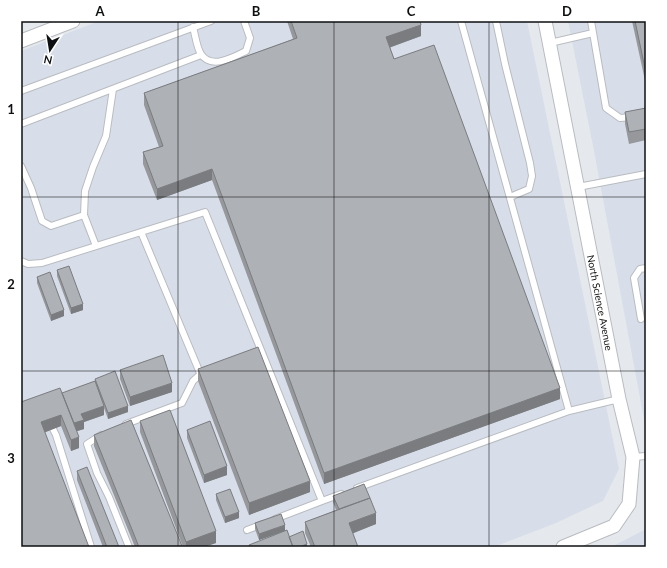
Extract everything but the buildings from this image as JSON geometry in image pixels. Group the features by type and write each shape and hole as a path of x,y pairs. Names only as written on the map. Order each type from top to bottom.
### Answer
{"street":[{"path":"21,41 73,21"},
{"name":"North Science Avenue","path":"545,21 619,399 640,457 629,504 614,526 563,547"}],"lane":[{"path":"21,91 211,21"},
{"path":"193,27 200,55 209,61 225,61 246,51 250,38 244,21"},
{"path":"461,21 569,411"},
{"path":"496,21 532,176 529,189 510,197"},
{"path":"591,21 606,108 620,118 646,116"},
{"path":"550,43 593,34"},
{"path":"21,124 200,55"},
{"path":"96,246 84,215 85,191 106,136 113,89"},
{"path":"21,166 31,188 42,221 52,226 84,215"},
{"path":"578,187 646,174"},
{"path":"21,261 28,264 42,263 205,212 322,501"},
{"path":"141,232 200,373"},
{"path":"641,319 634,278 640,270 646,268"},
{"path":"253,349 259,346"},
{"path":"117,427 182,403 193,381 200,373 207,370"},
{"path":"352,490 569,411 619,399"},
{"path":"53,429 91,547"},
{"path":"104,434 87,444 97,473 109,497 129,547"},
{"path":"247,530 344,492"}],"shaded area":[{"path":"99,21 527,21 619,469 603,501 556,523 494,547 21,547 21,51"},
{"path":"568,21 646,21 646,430 594,151"},
{"path":"646,529 646,547 611,547"}]}
